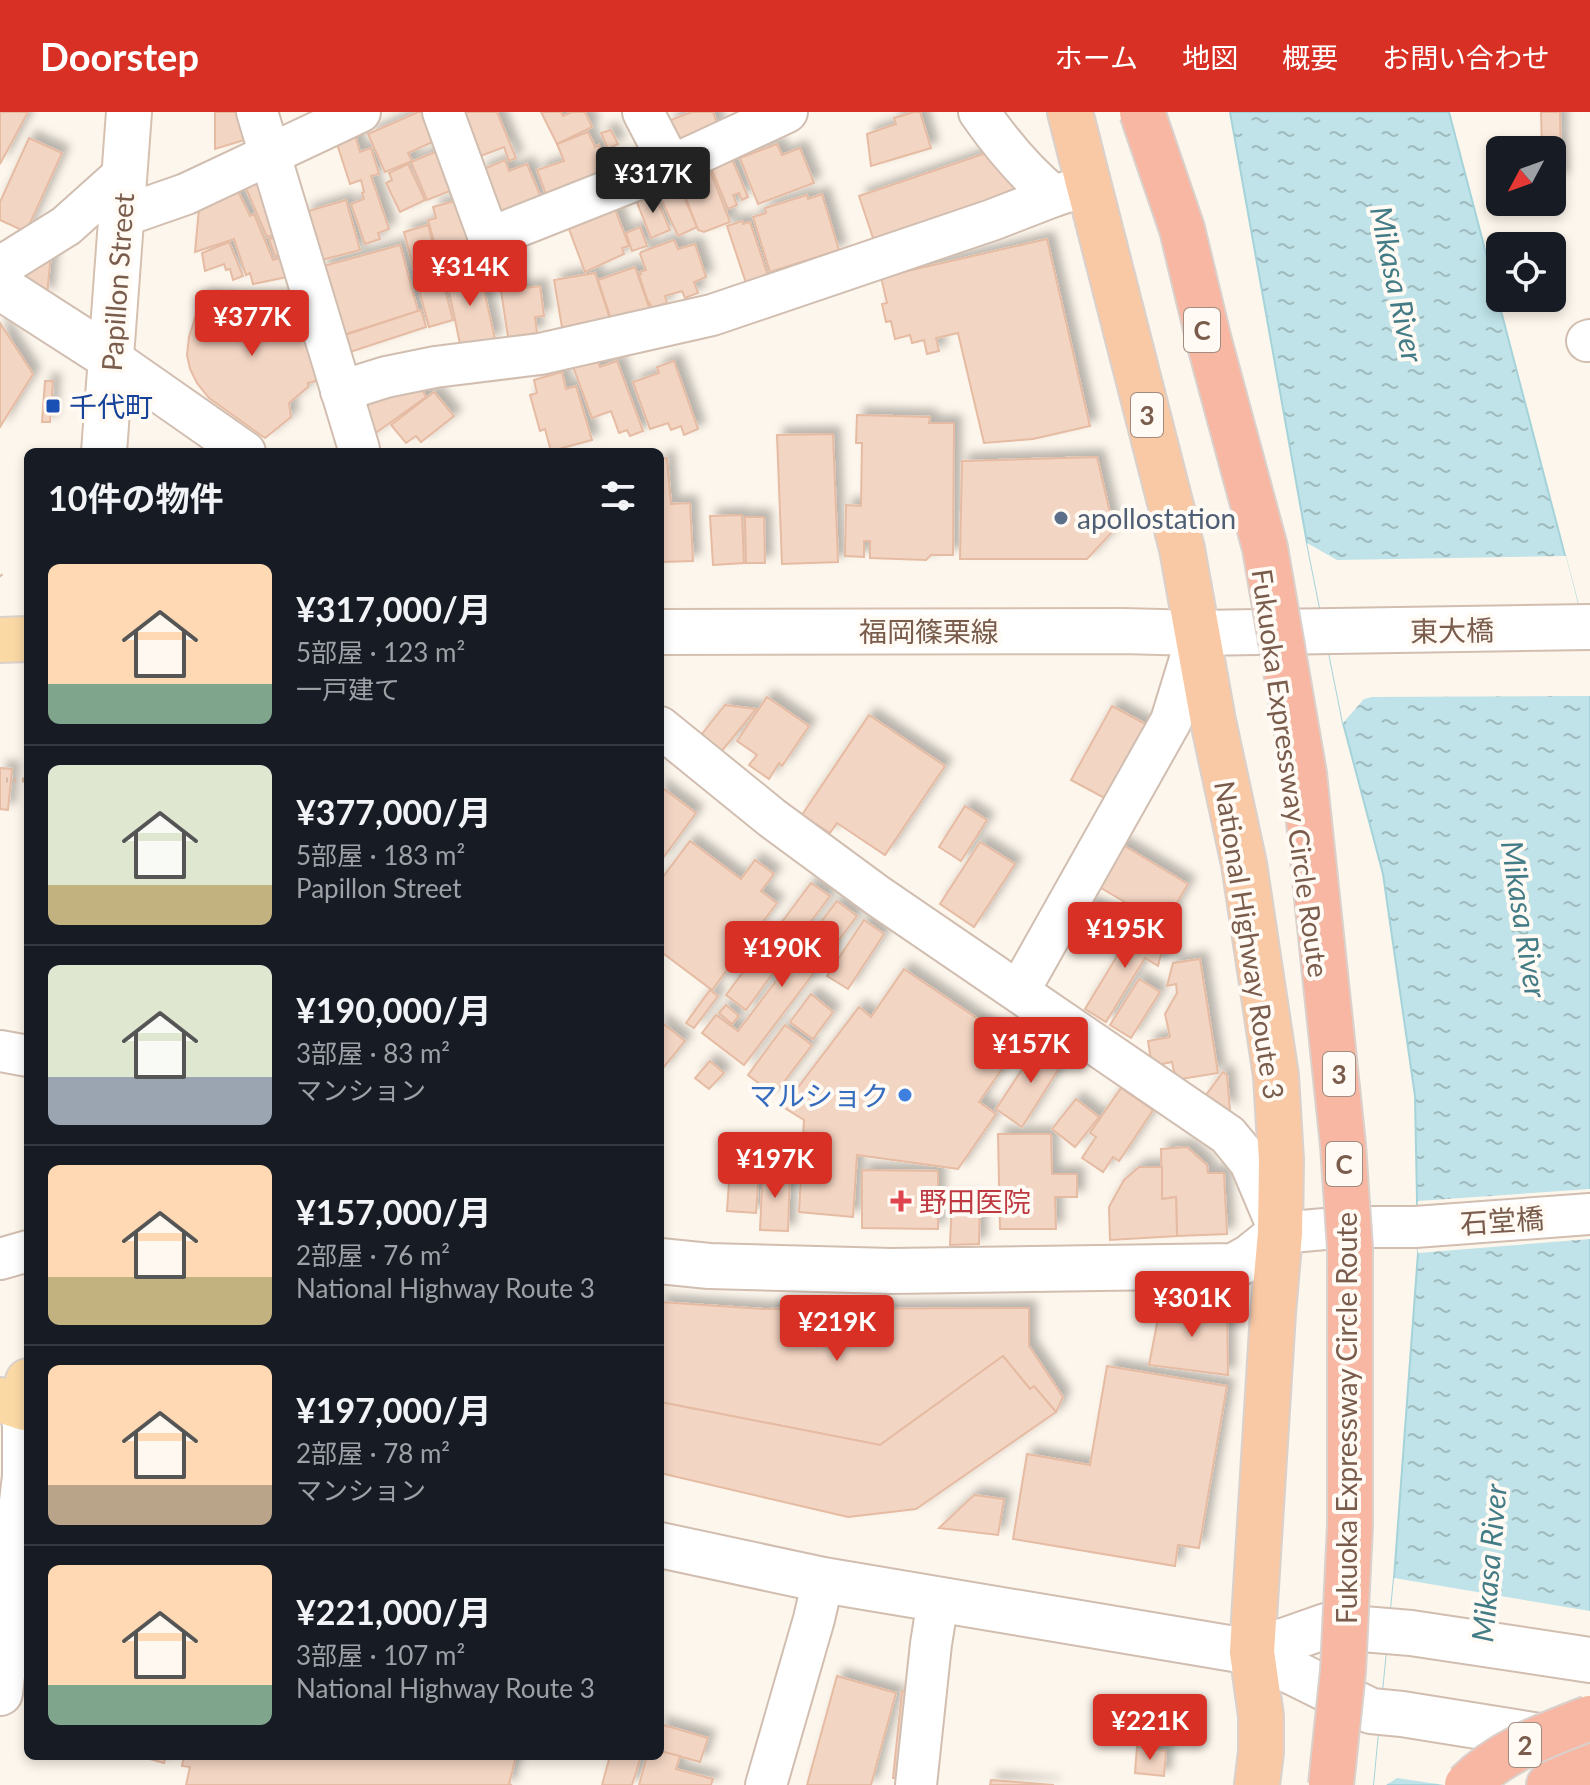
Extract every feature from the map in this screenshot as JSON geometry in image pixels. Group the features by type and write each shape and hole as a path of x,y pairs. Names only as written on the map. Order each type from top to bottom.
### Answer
{"highway":[{"name":"National Highway Route 3","path":"1070,112 1071,191 1182,549 1213,721 1244,864 1276,1076 1281,1160 1280,1233 1252,1652 1261,1716 1257,1785"},
{"name":"Fukuoka Expressway Circle Route","path":"1140,112 1176,230 1259,551 1296,777 1329,1043 1343,1248 1345,1523 1327,1785"},
{"name":"Fukuoka Expressway Circle Route","path":"1140,112 1182,229 1265,548 1304,774 1343,1145 1350,1248 1350,1526 1343,1671 1327,1785"},
{"name":"3","path":"1153,112 1208,306 1244,530 1322,888 1343,1122 1347,1227 1326,1626 1331,1692 1327,1785"},
{"name":"2","path":"1467,1785 1478,1774 1530,1741 1590,1718"},
{"path":"1549,1785 1561,1776 1590,1764"}],"main road":[{"path":"0,640 24,639"}],"street":[{"name":"Papillon Street","path":"104,448 129,112"},
{"path":"257,112 359,448"},
{"path":"120,217 186,194 360,112"},
{"path":"443,112 489,238 671,166 787,112"},
{"path":"643,112 671,166"},
{"path":"979,112 1041,186 1071,191"},
{"path":"0,267 66,226 124,174"},
{"path":"341,391 386,377 435,367 540,354 712,315 1071,191"},
{"path":"0,287 112,359 239,448"},
{"name":"東大橋","path":"1267,632 1573,628"},
{"name":"福岡篠栗線","path":"664,632 1267,632"},
{"path":"1019,991 1171,721 1198,633"},
{"path":"664,730 842,870 1228,1135 1250,1162 1280,1233 1234,1266 891,1271 709,1266 664,1261"},
{"path":"0,1051 24,1055"},
{"name":"石堂橋","path":"1280,1233 1590,1214"},
{"path":"0,1259 24,1252"},
{"path":"20,1400 24,1461"},
{"path":"0,1693 24,1485"},
{"path":"664,1546 823,1580 1252,1652 1371,1711 1590,1745"},
{"path":"766,1785 823,1580"},
{"path":"916,1785 938,1600"},
{"path":"1252,1652 1326,1626 1411,1633 1590,1660"}],"path":[{"path":"6,780 24,780"}],"water":[{"name":"Mikasa River","path":"1230,112 1449,112 1486,253 1486,312 1501,312 1590,651 1590,1785 1374,1785 1394,1578 1418,1253 1415,1096 1383,874 1343,723 1307,543"}],"pier":[{"path":"1307,543 1337,560 1566,556 1590,651 1590,696 1372,697 1364,699 1343,723"},
{"path":"1590,1189 1590,1239 1418,1253 1415,1227 1418,1201"},
{"path":"1394,1578 1590,1611 1590,1785 1444,1785 1397,1778 1386,1785 1374,1785"}],"building":[{"path":"0,112 28,112 0,164"},
{"path":"215,112 250,112 257,136 215,149"},
{"path":"418,112 425,112 439,139 408,153 412,161 385,172 368,134"},
{"path":"457,112 497,112 516,158 509,161 504,147 478,157"},
{"path":"541,112 561,112 563,116 585,112 592,127 557,144"},
{"path":"692,112 713,112 719,128 677,143 668,121"},
{"path":"920,112 931,148 871,166 867,134 896,124 894,118"},
{"path":"1541,112 1560,112 1560,136 1542,136"},
{"path":"611,130 618,144 608,149 601,133"},
{"path":"588,132 595,147 599,145 611,175 548,200 537,170 564,161 557,144"},
{"path":"355,135 360,152 371,148 379,174 371,176 389,229 378,233 380,239 365,244 351,204 364,199 361,180 350,184 336,141"},
{"path":"29,138 62,153 26,232 0,220 0,202"},
{"path":"777,144 782,155 800,148 814,183 758,204 740,158"},
{"path":"440,150 455,189 427,200 411,162"},
{"path":"992,151 999,171 1008,168 1018,200 877,250 859,196"},
{"path":"732,159 748,197 742,200 739,193 733,195 737,205 728,209 711,168"},
{"path":"505,160 509,171 527,164 543,202 508,217 494,211 479,171"},
{"path":"408,164 425,200 400,212 386,183 392,180 389,173"},
{"path":"710,171 730,222 704,232 698,230 681,185"},
{"path":"267,175 284,231 267,237 245,186"},
{"path":"678,183 697,227 678,236 658,192"},
{"path":"238,191 250,216 254,214 273,260 292,254 297,275 253,284 250,273 246,275 234,239 195,252 199,209"},
{"path":"654,193 670,230 651,238 636,200"},
{"path":"822,194 839,250 770,272 753,217 766,213 765,208 807,195 808,199"},
{"path":"462,199 479,268 448,276 440,242 435,245 428,220 436,218 433,207"},
{"path":"346,200 360,250 318,261 305,212"},
{"path":"613,204 629,246 622,248 624,254 585,272 566,221"},
{"path":"742,221 743,224 750,222 769,279 747,286 727,226"},
{"path":"428,225 453,320 429,327 404,232"},
{"path":"640,227 647,246 632,251 626,233"},
{"path":"285,234 291,253 275,256 269,239"},
{"path":"1047,239 1090,426 1033,439 984,443 958,333 936,338 939,351 927,354 924,340 912,343 910,335 895,339 891,321 886,322 882,304 887,303 881,277"},
{"path":"674,240 678,249 695,244 706,277 694,282 698,293 685,298 682,291 665,296 667,303 652,308 639,275 646,270 640,254"},
{"path":"229,242 243,276 233,280 230,269 226,270 224,264 205,271 202,253"},
{"path":"400,245 418,311 340,336 320,267"},
{"path":"51,253 47,296 4,266"},
{"path":"635,267 651,313 613,325 598,280"},
{"path":"479,268 495,339 461,349 446,276"},
{"path":"595,273 612,325 563,333 554,280"},
{"path":"540,286 544,316 535,317 537,333 508,337 501,291"},
{"path":"202,296 248,300 301,299 320,380 308,383 308,387 289,403 291,417 265,438 209,398 190,369 187,355 189,337"},
{"path":"421,310 426,327 347,353 342,336"},
{"path":"0,323 33,374 0,427"},
{"path":"594,352 600,367 617,361 643,431 630,436 627,430 619,433 611,411 592,418 571,361"},
{"path":"674,361 698,429 684,435 681,426 671,430 668,423 650,429 633,382 659,373 657,367"},
{"path":"562,372 566,389 576,386 592,440 550,448 545,429 540,431 530,395 537,393 534,380"},
{"path":"416,379 426,397 363,442 348,400"},
{"path":"45,381 53,381 50,422 42,422"},
{"path":"434,392 454,416 421,442 416,436 406,443 391,425"},
{"path":"857,415 930,417 929,423 954,423 953,555 931,555 926,560 870,558 870,541 864,541 864,557 845,556 846,505 861,506 862,443 856,443"},
{"path":"833,434 838,562 782,564 777,435"},
{"path":"1097,457 1114,530 1087,559 960,559 962,461"},
{"path":"664,458 667,458 671,504 690,503 693,561 664,562"},
{"path":"742,515 744,563 713,565 710,516"},
{"path":"745,517 764,517 765,563 746,563"},
{"path":"767,697 809,726 782,766 779,763 769,779 749,765 757,755 737,741"},
{"path":"725,705 756,709 721,752 701,735"},
{"path":"1112,706 1151,727 1110,801 1071,780"},
{"path":"869,715 945,766 885,855 837,823 830,833 802,815"},
{"path":"0,768 12,769 8,810 0,809"},
{"path":"664,789 696,813 664,857"},
{"path":"965,806 987,820 961,861 939,847"},
{"path":"690,841 741,879 755,860 774,874 761,891 777,903 712,990 664,954 664,876"},
{"path":"980,842 1015,864 974,927 940,904"},
{"path":"1118,842 1188,884 1164,925 1094,884"},
{"path":"811,883 830,896 782,960 764,946"},
{"path":"837,901 857,916 744,1065 702,1033 716,1015 738,1031"},
{"path":"1089,903 1112,917 1107,927 1083,913"},
{"path":"864,920 884,934 848,989 827,976"},
{"path":"1137,923 1165,940 1158,966 1145,958 1106,1022 1085,1009"},
{"path":"758,952 778,966 746,1010 726,995"},
{"path":"1200,959 1218,1073 1181,1079 1174,1072 1172,1062 1152,1066 1148,1041 1170,1037 1165,1014 1177,993 1176,984 1167,986 1173,963"},
{"path":"904,969 1018,1046 979,1102 996,1114 958,1169 857,1155 853,1217 799,1212 804,1120 783,1107 859,1007 871,1017"},
{"path":"1139,979 1160,992 1131,1038 1110,1025"},
{"path":"710,990 718,996 694,1028 686,1023"},
{"path":"811,994 833,1012 813,1039 790,1022"},
{"path":"726,1005 739,1016 732,1024 719,1013"},
{"path":"664,1024 685,1041 664,1067"},
{"path":"785,1025 812,1045 774,1095 748,1075"},
{"path":"1040,1042 1065,1059 1022,1127 996,1109"},
{"path":"710,1061 724,1073 709,1089 695,1078"},
{"path":"1223,1072 1227,1075 1230,1111 1206,1095"},
{"path":"1121,1088 1153,1110 1119,1161 1113,1157 1103,1172 1082,1158 1096,1137 1090,1133"},
{"path":"1076,1099 1099,1117 1075,1147 1052,1129"},
{"path":"998,1134 1051,1134 1052,1174 1077,1174 1077,1197 1055,1197 1056,1229 1000,1229"},
{"path":"1187,1147 1207,1165 1208,1173 1224,1173 1227,1234 1177,1236 1176,1197 1162,1199 1161,1149"},
{"path":"1139,1167 1162,1167 1162,1199 1176,1197 1177,1236 1110,1240 1109,1207 1124,1180"},
{"path":"730,1168 759,1171 756,1213 727,1211"},
{"path":"763,1168 790,1169 788,1231 760,1230"},
{"path":"862,1170 938,1171 938,1229 862,1228"},
{"path":"952,1199 980,1200 979,1244 950,1245"},
{"path":"664,1302 763,1309 1029,1308 1029,1346 1063,1397 1056,1412 1034,1386 1030,1389 1003,1356 880,1445 664,1403"},
{"path":"1227,1305 1228,1375 1149,1365 1160,1308"},
{"path":"1003,1356 1030,1389 1034,1386 1056,1412 916,1509 848,1517 664,1474 664,1403 880,1445"},
{"path":"1107,1366 1227,1386 1199,1548 1178,1545 1175,1566 1013,1539 1027,1454 1090,1465"},
{"path":"974,1495 1004,1499 998,1535 939,1528"},
{"path":"837,1676 896,1693 871,1785 807,1785"},
{"path":"902,1691 913,1692 903,1778 893,1778"},
{"path":"664,1725 708,1738 700,1762 664,1752"},
{"path":"1137,1747 1166,1751 1164,1776 1135,1773"},
{"path":"664,1752 680,1756 676,1769 713,1779 711,1785 639,1785 646,1760 664,1760"},
{"path":"183,1760 515,1760 509,1784 512,1785 186,1785 190,1767 182,1766"},
{"path":"609,1760 640,1760 632,1785 602,1785"},
{"path":"991,1780 1054,1785 990,1785"}],"place":[{"name":"千代町","path":"53,406"},
{"name":"apollostation","path":"1061,518"},
{"name":"マルショク","path":"905,1095"},
{"name":"野田医院","path":"901,1201"}]}
